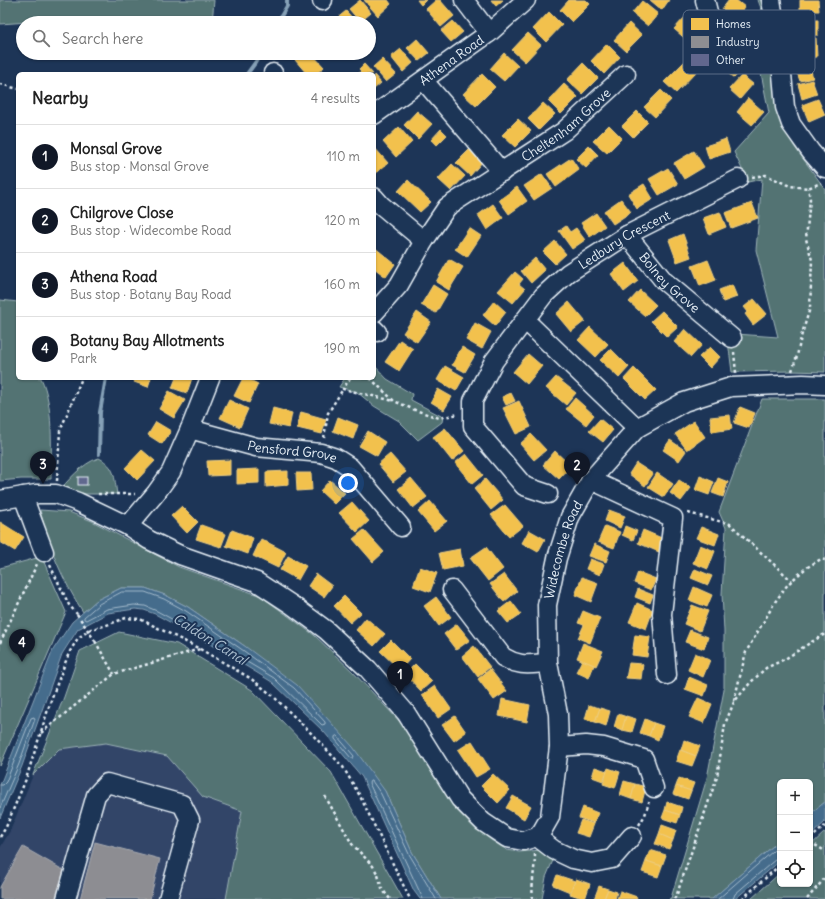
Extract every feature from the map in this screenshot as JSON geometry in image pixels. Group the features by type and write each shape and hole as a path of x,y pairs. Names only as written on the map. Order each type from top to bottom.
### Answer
{"street":[{"path":"464,0 489,33"},
{"name":"Athena Road","path":"376,113 424,81 489,33 526,0"},
{"path":"705,0 708,10"},
{"path":"771,0 773,10"},
{"path":"782,74 785,107 791,124 811,152 825,168"},
{"path":"424,81 502,172"},
{"name":"Cheltenham Grove","path":"376,311 399,285 424,241 447,207 564,131 624,82"},
{"name":"Ledbury Crescent","path":"538,495 524,486 473,426 473,401 494,360 543,296 568,273 627,235 730,178"},
{"path":"376,205 424,241"},
{"name":"Bolney Grove","path":"627,235 664,281 723,322 732,338"},
{"path":"525,320 637,428"},
{"path":"128,526 156,493 171,472 209,380"},
{"name":"Widecombe Road","path":"535,837 542,831 550,817 559,747 558,714 548,663 547,605 557,558 570,517 591,480 637,428 684,402 731,387 825,385"},
{"name":"Pensford Grove","path":"190,429 256,447 321,453 336,458 350,467 393,525"},
{"path":"591,480 680,515 662,614 662,667"},
{"path":"0,500 36,494 56,494 78,502 128,526 149,540 180,555 257,582 292,605 326,630 368,670 406,713 460,799 483,822 507,838 522,840 535,837 554,850 573,860 592,863 617,863 632,836"},
{"path":"22,496 44,552"},
{"path":"460,594 503,657 512,662 522,664 548,663"},
{"path":"559,747 586,745 604,747 648,757 654,788"},
{"path":"66,899 96,795 107,783 182,804 190,820 168,899"}],"path":[{"path":"0,84 16,88"},
{"path":"730,178 766,175 790,186 808,188 825,182"},
{"path":"788,385 810,308 812,260 806,239 810,199 808,188"},
{"path":"732,338 738,387"},
{"path":"56,494 60,431 81,380"},
{"path":"321,453 328,414 349,380"},
{"path":"372,380 394,401"},
{"path":"343,389 394,401 439,418 460,414 473,409"},
{"path":"97,494 156,493"},
{"path":"680,515 730,524 792,581"},
{"path":"44,552 69,605 77,614 95,641 114,674"},
{"path":"0,643 44,552"},
{"path":"674,899 717,777 725,724 734,702 746,652 775,602 792,581 806,568 821,559 825,560"},
{"path":"0,837 6,827 26,779 52,697 69,653 78,638 91,629 126,618 140,618 200,649 250,678 272,694 309,731 343,767 360,796 410,899"},
{"path":"734,702 750,683 766,668 785,660 825,634"},
{"path":"41,734 114,674 200,649"},
{"path":"632,836 645,815 654,788"},
{"path":"325,796 352,844 373,866 378,875 382,888 390,899"},
{"path":"813,838 825,826"},
{"path":"533,899 532,888 534,876 535,837"},
{"path":"813,843 825,851"},
{"path":"742,899 777,868"},
{"path":"807,899 825,878"}],"shaded area":[{"path":"106,743 167,756 203,797 242,811 226,899 0,899 0,848 10,831 33,775 59,749"}],"green space":[{"path":"0,0 214,0 213,16 16,16 16,23 0,24"},
{"path":"758,0 765,0 767,10 762,10"},
{"path":"761,74 773,74 777,112 794,146 825,189 825,372 732,372 728,341 736,334 778,337 756,250 762,179 748,182 734,152 769,113"},
{"path":"0,300 16,302 16,380 42,380 45,389 51,427 51,479 0,481"},
{"path":"376,367 387,379 412,394 411,400 443,417 442,422 418,440 399,421 374,406 357,392 339,387 344,380 376,380"},
{"path":"762,399 825,399 825,802 813,812 813,779 777,779 777,843 712,899 669,899 671,898 707,778 724,690 724,631 722,594 726,528 719,512"},
{"path":"99,458 109,465 113,473 117,494 56,494 81,468"},
{"path":"40,510 69,512 92,521 179,567 261,596 314,635 352,671 403,725 446,794 471,823 491,840 507,850 519,852 541,850 554,858 546,877 542,899 441,899 412,852 385,791 246,647 188,607 165,595 145,588 121,588 97,600 83,612 57,563"},
{"path":"37,558 43,560 66,612 0,766 0,568"},
{"path":"119,632 177,644 252,690 331,772 403,899 226,899 242,811 203,797 167,756 106,743 59,749 33,775 64,697 80,651"},
{"path":"825,832 825,899 751,899 777,876 777,887 813,887 813,843"}],"water":[{"name":"Caldon Canal","path":"121,588 145,588 165,595 188,607 246,647 297,685 353,747 385,791 412,852 441,899 420,899 414,891 362,777 324,732 272,682 208,643 155,614 144,610 135,609 108,613 78,629 62,654 22,766 0,818 0,785 53,650 72,622 97,600"},
{"path":"825,802 825,822 813,833 813,815 813,812"},
{"path":"777,843 777,864 735,899 712,899"}],"building: Homes":[{"path":"360,0 371,13 367,16 355,16 349,9"},
{"path":"364,0 388,0 391,4 378,16"},
{"path":"417,0 426,0 421,5"},
{"path":"436,0 440,0 454,16 441,27 426,9"},
{"path":"491,0 503,0 496,6"},
{"path":"569,0 586,0 590,4 572,22 560,10"},
{"path":"650,0 669,0 662,10"},
{"path":"729,0 736,0 745,7 742,10 722,9"},
{"path":"800,0 818,0 819,11 800,10"},
{"path":"642,1 658,14 648,26 632,13"},
{"path":"346,11 351,16 340,16"},
{"path":"549,12 562,25 546,42 533,29"},
{"path":"683,19 683,37 674,29"},
{"path":"815,20 818,20 818,35 815,35"},
{"path":"453,21 463,32 451,42 441,31"},
{"path":"629,23 642,35 626,51 614,40"},
{"path":"528,33 541,45 525,62 512,50"},
{"path":"815,38 817,57 815,57"},
{"path":"417,39 429,53 419,61 407,48"},
{"path":"607,44 620,57 604,74 591,61"},
{"path":"401,49 413,63 403,72 391,57"},
{"path":"504,53 518,66 504,81 490,69"},
{"path":"382,59 396,74 386,82 373,67"},
{"path":"295,60 318,60 324,67 318,72 305,72"},
{"path":"583,63 598,78 582,94 567,80"},
{"path":"683,63 683,74 694,74 676,93 664,82"},
{"path":"364,64 371,72 360,72 361,71 359,69"},
{"path":"482,74 495,87 476,106 463,94"},
{"path":"729,74 738,74 734,78"},
{"path":"798,74 812,74 813,78 800,81"},
{"path":"742,75 753,84 740,99 729,89"},
{"path":"376,77 381,83 376,87"},
{"path":"812,80 817,94 802,99 798,84"},
{"path":"564,84 578,97 561,114 548,101"},
{"path":"661,90 671,100 655,117 644,107"},
{"path":"748,98 764,112 752,125 737,112"},
{"path":"818,99 825,115 809,122 802,105"},
{"path":"543,103 555,114 539,130 528,119"},
{"path":"417,111 432,124 418,139 404,125"},
{"path":"637,111 648,122 633,137 622,126"},
{"path":"518,119 531,131 515,147 502,135"},
{"path":"609,125 622,138 607,153 593,141"},
{"path":"399,127 412,142 396,157 383,142"},
{"path":"441,129 447,135 437,145 431,140"},
{"path":"726,139 730,152 709,159 705,146"},
{"path":"589,146 598,155 586,168 576,159"},
{"path":"376,149 388,163 376,173"},
{"path":"470,149 483,161 470,176 456,163"},
{"path":"694,151 704,167 684,179 674,163"},
{"path":"571,158 579,170 556,187 547,174"},
{"path":"452,164 465,176 451,191 438,179"},
{"path":"668,168 678,184 659,195 649,179"},
{"path":"542,174 552,188 534,200 524,186"},
{"path":"408,180 431,202 420,212 398,191"},
{"path":"644,184 653,199 637,209 628,194"},
{"path":"517,187 527,201 509,214 499,200"},
{"path":"621,199 631,212 613,224 604,211"},
{"path":"752,203 758,218 731,228 725,213"},
{"path":"493,204 503,218 487,230 478,215"},
{"path":"720,212 726,227 709,234 703,218"},
{"path":"596,213 605,226 590,237 581,223"},
{"path":"566,226 570,232 576,228 585,240 572,249 559,231"},
{"path":"469,228 481,236 467,257 455,249"},
{"path":"683,234 691,257 677,262 669,240"},
{"path":"555,241 566,254 555,264 543,252"},
{"path":"376,249 395,264 386,277 376,270"},
{"path":"535,258 545,270 531,283 521,271"},
{"path":"449,259 463,267 449,290 436,282"},
{"path":"708,260 716,280 700,286 692,266"},
{"path":"625,263 638,281 624,292 611,274"},
{"path":"515,272 523,279 519,284 525,289 513,303 498,291"},
{"path":"433,285 447,294 436,313 421,305"},
{"path":"732,285 737,297 723,302 719,290"},
{"path":"640,290 656,305 645,316 629,302"},
{"path":"754,299 767,314 753,325 745,314 748,312 744,307"},
{"path":"494,301 506,312 495,326 483,315"},
{"path":"569,302 585,321 571,332 556,314"},
{"path":"662,311 678,327 667,337 651,321"},
{"path":"417,312 431,322 417,342 403,333"},
{"path":"475,323 491,332 482,349 466,340"},
{"path":"590,327 608,344 596,357 578,340"},
{"path":"685,329 702,345 691,357 674,342"},
{"path":"400,340 413,349 399,371 385,362"},
{"path":"462,347 475,355 465,372 452,365"},
{"path":"710,347 720,357 710,368 699,357"},
{"path":"611,349 629,367 619,378 600,360"},
{"path":"528,354 542,366 527,384 513,372"},
{"path":"445,366 464,377 456,391 437,380"},
{"path":"634,368 656,390 645,400 624,379"},
{"path":"556,377 576,393 566,405 546,388"},
{"path":"135,380 150,380 148,387 134,382"},
{"path":"175,380 191,380 187,393 172,388"},
{"path":"242,380 250,380 258,384 249,403 234,396"},
{"path":"438,389 452,397 444,410 431,402"},
{"path":"169,391 185,400 174,418 159,409"},
{"path":"511,393 515,401 506,405 502,397"},
{"path":"575,398 594,415 586,425 566,409"},
{"path":"229,400 248,409 240,427 220,418"},
{"path":"519,401 531,427 516,434 503,408"},
{"path":"740,407 755,413 749,428 734,423"},
{"path":"273,408 292,413 289,428 269,424"},
{"path":"301,412 326,419 322,434 297,428"},
{"path":"730,415 732,429 712,432 710,417"},
{"path":"338,417 358,425 353,439 333,431"},
{"path":"600,419 613,430 603,442 589,431"},
{"path":"694,421 705,437 687,450 675,434"},
{"path":"156,422 171,431 162,444 148,435"},
{"path":"445,428 464,451 452,461 433,437"},
{"path":"368,431 385,442 377,456 359,446"},
{"path":"531,434 546,450 534,460 520,444"},
{"path":"670,440 686,451 679,461 663,450"},
{"path":"142,450 155,461 137,480 125,468"},
{"path":"555,451 571,466 559,479 543,465"},
{"path":"390,454 406,472 393,482 378,464"},
{"path":"466,454 483,475 472,484 455,463"},
{"path":"230,460 230,475 208,476 207,461"},
{"path":"636,463 653,474 645,486 629,474"},
{"path":"259,469 259,483 237,484 237,470"},
{"path":"288,471 288,485 266,487 266,472"},
{"path":"296,473 311,473 312,490 297,491"},
{"path":"657,473 673,484 664,497 648,487"},
{"path":"700,476 714,482 709,495 695,490"},
{"path":"411,478 427,497 413,508 398,489"},
{"path":"718,478 728,482 723,497 712,493"},
{"path":"485,479 503,500 491,510 474,489"},
{"path":"330,480 345,493 334,504 320,491"},
{"path":"679,480 691,488 681,501 670,493"},
{"path":"430,501 447,521 434,531 418,512"},
{"path":"352,502 369,521 357,532 339,513"},
{"path":"505,505 523,526 509,537 491,515"},
{"path":"182,506 198,522 187,533 171,516"},
{"path":"609,510 625,516 620,528 605,521"},
{"path":"0,522 24,537 15,551 0,542"},
{"path":"201,525 226,534 221,547 196,539"},
{"path":"605,526 620,532 614,548 598,542"},
{"path":"625,526 637,531 633,540 622,535"},
{"path":"701,527 719,534 715,545 696,538"},
{"path":"232,530 253,538 248,554 226,546"},
{"path":"364,530 384,552 373,562 353,539"},
{"path":"529,530 545,539 538,552 522,543"},
{"path":"643,530 664,539 659,552 638,543"},
{"path":"261,539 286,552 278,568 253,556"},
{"path":"594,544 610,551 606,562 589,556"},
{"path":"700,545 715,551 708,569 693,563"},
{"path":"486,547 503,569 488,581 470,558"},
{"path":"460,549 463,566 443,570 439,553"},
{"path":"288,556 306,566 298,580 280,570"},
{"path":"590,559 604,564 600,575 586,569"},
{"path":"420,567 437,573 430,592 413,586"},
{"path":"695,569 712,576 708,585 691,578"},
{"path":"638,572 656,579 651,590 634,583"},
{"path":"316,574 332,586 324,597 308,586"},
{"path":"504,574 517,591 504,602 490,584"},
{"path":"582,577 598,583 591,602 575,595"},
{"path":"694,587 712,595 707,607 689,600"},
{"path":"638,589 653,595 650,603 635,597"},
{"path":"344,596 361,613 350,623 334,606"},
{"path":"436,597 451,617 439,626 424,606"},
{"path":"511,601 521,614 508,623 498,611"},
{"path":"637,603 653,610 646,629 629,622"},
{"path":"692,605 708,611 700,631 684,624"},
{"path":"583,611 600,618 590,643 578,638 584,625 578,623"},
{"path":"366,618 385,634 374,646 356,630"},
{"path":"457,624 470,640 456,650 444,634"},
{"path":"690,630 708,637 704,649 685,642"},
{"path":"635,635 650,637 647,657 632,655"},
{"path":"391,640 410,659 400,670 380,651"},
{"path":"583,643 603,651 596,666 577,658"},
{"path":"474,646 490,667 478,677 462,656"},
{"path":"695,653 710,660 703,677 688,670"},
{"path":"582,660 594,665 589,678 576,672"},
{"path":"629,663 643,664 641,679 626,678"},
{"path":"415,664 432,681 421,691 405,674"},
{"path":"490,669 507,691 494,700 478,679"},
{"path":"689,677 708,685 704,696 685,689"},
{"path":"435,686 451,709 438,718 422,695"},
{"path":"698,698 712,704 704,723 689,717"},
{"path":"502,699 530,705 527,722 499,716"},
{"path":"589,705 600,708 595,722 585,719"},
{"path":"600,708 610,711 606,726 595,722"},
{"path":"618,714 627,717 623,730 614,727"},
{"path":"455,716 466,732 454,741 442,725"},
{"path":"626,716 636,719 632,732 622,730"},
{"path":"645,719 654,723 649,736 640,733"},
{"path":"654,723 663,726 658,740 649,736"},
{"path":"684,740 700,746 696,756 681,750"},
{"path":"472,741 490,769 476,777 458,750"},
{"path":"680,750 696,756 692,766 676,761"},
{"path":"595,767 607,771 603,781 592,777"},
{"path":"608,768 620,772 615,788 603,784"},
{"path":"493,774 510,790 498,803 481,786"},
{"path":"679,778 694,783 691,791 676,786"},
{"path":"624,781 635,784 631,799 620,795"},
{"path":"635,784 646,787 642,802 631,799"},
{"path":"676,786 691,791 688,799 673,794"},
{"path":"513,796 531,806 524,819 506,808"},
{"path":"667,802 682,807 680,815 665,810"},
{"path":"583,807 598,813 594,823 579,818"},
{"path":"665,810 680,815 677,823 662,818"},
{"path":"581,820 594,824 589,837 576,833"},
{"path":"662,825 676,830 673,840 659,834"},
{"path":"659,834 673,840 669,849 655,844"},
{"path":"650,850 666,855 662,866 646,861"},
{"path":"646,861 662,866 658,877 642,872"},
{"path":"557,875 575,881 570,892 553,885"},
{"path":"576,879 590,884 585,899 570,894"},
{"path":"599,886 608,889 604,899 594,899"},
{"path":"608,889 617,892 615,899 604,899"},
{"path":"620,891 637,897 636,899 617,899"}],"building: Industry":[{"path":"95,842 160,859 150,899 80,899"},
{"path":"23,847 72,875 58,899 0,899 0,887"}],"building: Other":[{"path":"78,477 87,477 87,485 78,485"}],"waterway":[{"path":"281,16 287,6 287,0"},
{"path":"248,72 257,60"},
{"path":"99,454 100,412 106,380"}],"place":[{"name":"Athena Road","path":"43,484"},
{"name":"Chilgrove Close","path":"577,485"},
{"name":"Botany Bay Allotments","path":"22,662"},
{"name":"Monsal Grove","path":"400,694"}]}
